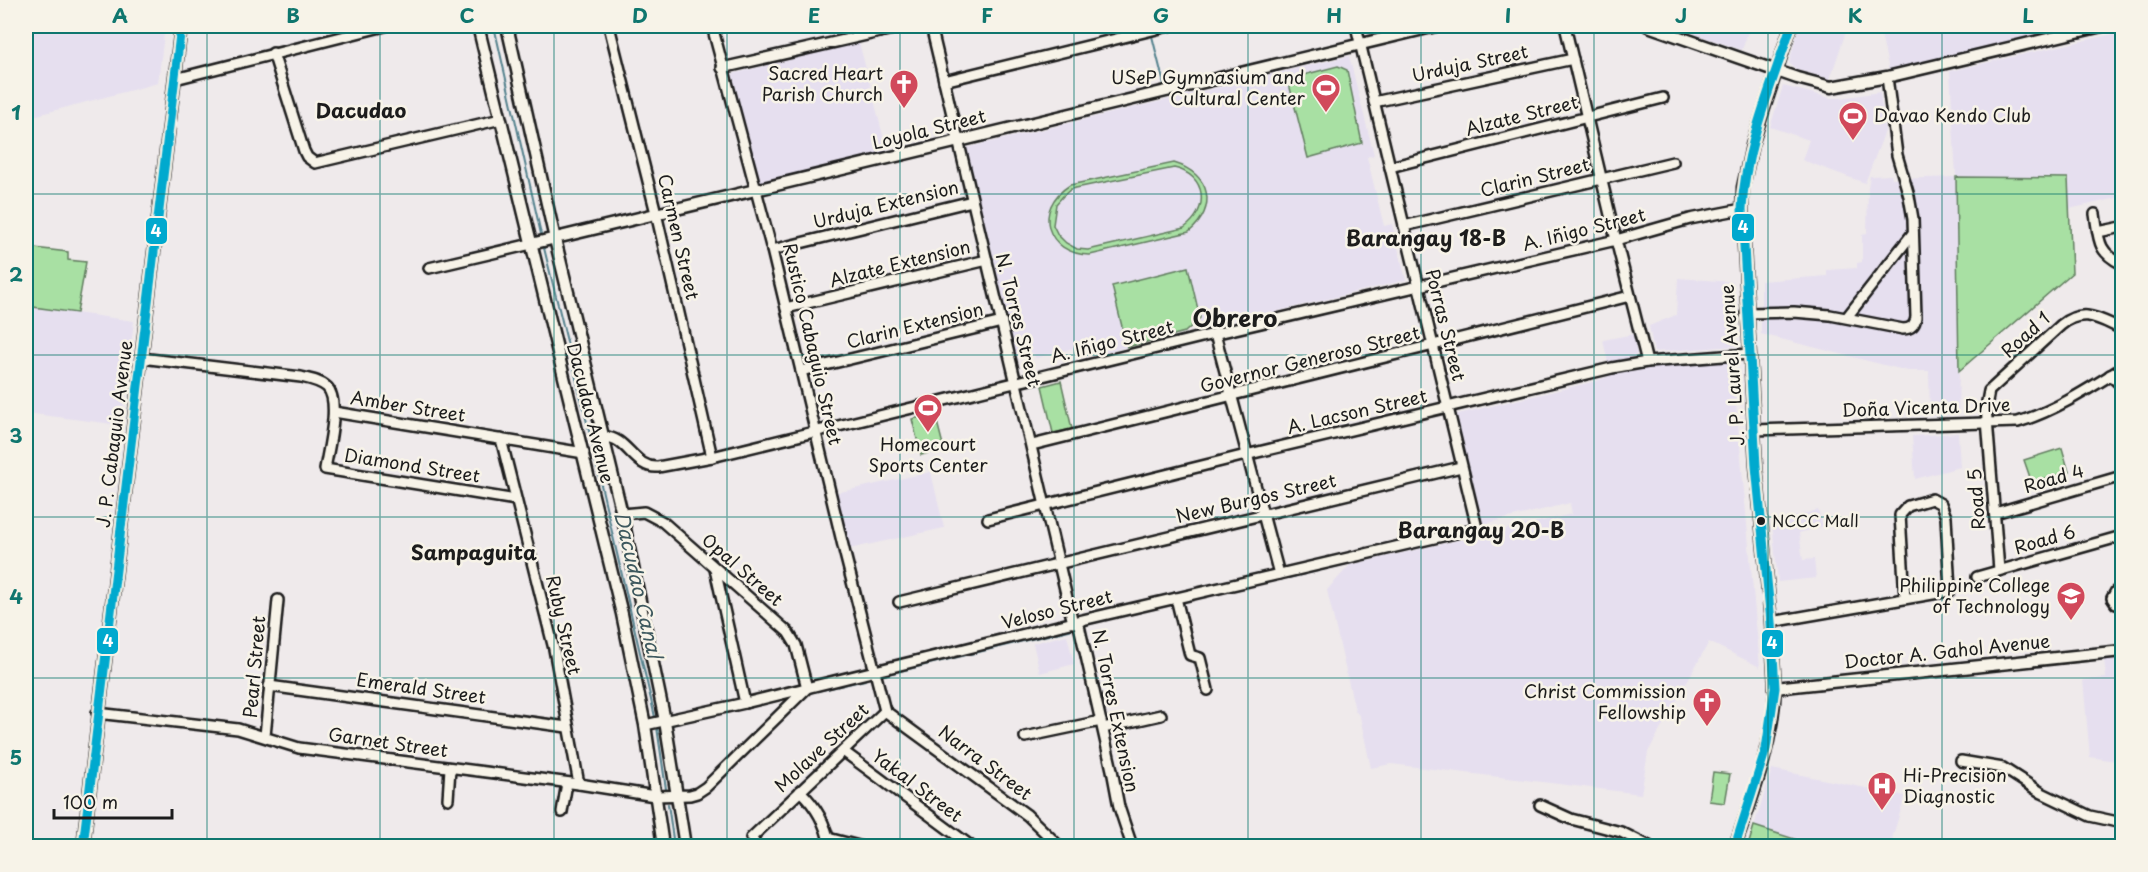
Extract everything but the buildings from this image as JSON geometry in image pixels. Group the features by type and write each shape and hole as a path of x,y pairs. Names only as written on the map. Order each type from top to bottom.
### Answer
{"main road":[{"name":"J. P. Cabaguio Avenue","path":"82,846 181,26"},
{"name":"Dacudao Avenue","path":"478,26 622,614 645,725 663,846"},
{"name":"Dacudao Avenue","path":"507,26 555,238 622,514 665,721 685,846"},
{"name":"Loyola Street","path":"531,244 1436,26"},
{"path":"1648,26 1831,87 1887,77 2102,26"},
{"name":"J. P. Laurel Avenue","path":"1735,846 1764,762 1774,711 1775,688 1746,313 1743,187 1749,155 1791,26"},
{"name":"Doctor A. Gahol Avenue","path":"1775,688 2122,651"}],"street":[{"path":"175,79 385,26"},
{"name":"Carmen Street","path":"609,26 656,213 712,456"},
{"name":"Rustico Cabaguio Street","path":"712,26 772,250 855,594 876,671"},
{"path":"722,68 906,26"},
{"name":"N. Torres Street","path":"931,26 1059,563 1076,622"},
{"path":"944,81 1168,26"},
{"name":"Porras Street","path":"1356,26 1477,528"},
{"path":"1565,26 1647,362"},
{"path":"273,53 304,151 307,157 315,163 501,119"},
{"name":"Urduja Street","path":"1374,102 1573,59"},
{"path":"1746,313 1794,312 1847,316 1903,329 1911,328 1914,324 1916,317 1911,208 1897,154 1887,77"},
{"name":"Alzate Street","path":"1390,166 1663,98"},
{"name":"Clarin Street","path":"1404,226 1673,162"},
{"name":"Urduja Extension","path":"772,250 972,201"},
{"name":"A. Iñigo Street","path":"604,437 615,439 642,464 658,467 815,432 1742,208"},
{"path":"2095,214 2102,249 2108,256 2122,264"},
{"path":"2098,232 2122,227"},
{"path":"1847,316 1913,233"},
{"name":"Loyola Street","path":"429,268 531,244"},
{"name":"Alzate Extension","path":"786,308 987,260"},
{"name":"Governor Generoso Street","path":"1032,445 1630,296"},
{"name":"Road 1","path":"1988,424 1986,400 1989,392 2068,320 2087,315 2122,329"},
{"name":"Clarin Extension","path":"801,371 1002,322"},
{"path":"1215,334 1279,574"},
{"name":"A. Lacson Street","path":"988,519 1612,368 1647,362 1749,354"},
{"name":"Amber Street","path":"141,358 311,380 320,382 330,390 333,396 334,411 584,453"},
{"name":"Doña Vicenta Drive","path":"1754,430 2018,422 2030,418 2122,368"},
{"path":"2110,375 2122,386"},
{"name":"Diamond Street","path":"334,411 325,469 516,500"},
{"name":"Road 5","path":"1988,424 1999,570"},
{"name":"Ruby Street","path":"501,439 554,649 579,784"},
{"name":"New Burgos Street","path":"899,602 1461,467"},
{"name":"Road 4","path":"1995,513 2122,476"},
{"path":"1771,622 1950,591 1946,517 1941,504 1932,499 1908,506 1900,515 1905,598"},
{"name":"Opal Street","path":"622,514 644,512 657,518 788,632 796,645 807,688"},
{"name":"Veloso Street","path":"645,725 1477,528"},
{"name":"Road 6","path":"1977,577 2122,536"},
{"path":"715,569 745,703"},
{"path":"2118,604 2112,598 2116,591 2122,588"},
{"path":"1176,598 1190,655 1200,658 1208,690"},
{"name":"Pearl Street","path":"265,736 278,600"},
{"name":"N. Torres Extension","path":"1076,622 1102,725 1119,807 1132,846"},
{"name":"Molave Street","path":"757,846 751,838 885,711 876,671"},
{"name":"Emerald Street","path":"269,686 567,727"},
{"name":"Garnet Street","path":"98,713 238,729 299,748 655,796 697,793 706,787 807,688"},
{"name":"Narra Street","path":"885,711 1027,815 1059,846"},
{"path":"1025,737 1161,715"},
{"name":"Yakal Street","path":"843,751 971,846"},
{"path":"1961,761 2003,768 2042,793 2090,816 2122,823"},
{"path":"448,799 450,768"},
{"path":"562,813 567,783"},
{"path":"800,791 819,814 829,842 859,846"},
{"path":"1540,805 1571,819 1621,832 1649,846"}],"shaded area":[{"path":"27,26 165,26 158,83 26,118"},
{"path":"1671,26 1750,26 1742,50"},
{"path":"1799,26 1847,28 1830,79 1797,70 1789,63"},
{"path":"1879,26 2078,26 1889,70"},
{"path":"2122,32 2122,197 2069,209 1956,177 1950,71"},
{"path":"859,42 887,151 760,183 732,74"},
{"path":"1349,56 1374,155 1367,157 1384,226 1392,224 1406,280 1254,317 1238,314 1196,323 1185,332 1096,355 1093,343 1036,358 1031,351 1013,354 965,148"},
{"path":"1783,86 1831,98 1880,92 1885,131 1865,183 1802,160 1809,140 1770,127"},
{"path":"1891,175 1892,179 1956,177 1958,415 1930,416 1929,371 1908,371 1761,334 1761,281 1827,276 1827,270 1857,268 1857,263 1862,262 1862,235 1867,234 1870,176"},
{"path":"1678,278 1733,282 1736,346 1654,352 1649,326 1676,315"},
{"path":"26,306 134,321 121,425 26,413"},
{"path":"1634,334 1637,354 1633,358 1608,363 1603,340"},
{"path":"1732,359 1760,667 1709,642 1648,752 1641,794 1391,764 1371,768 1327,590 1350,565 1572,514 1570,503 1480,525 1454,415 1596,381 1624,370"},
{"path":"1958,433 1960,467 1915,479 1912,436"},
{"path":"931,472 944,528 849,549 836,493"},
{"path":"1818,510 1823,526 1799,533 1803,560 1814,559 1816,578 1778,582 1772,523"},
{"path":"1067,635 1074,664 1040,673 1033,643"},
{"path":"2122,656 2122,762 2090,757 2083,680 2106,678 2104,658"},
{"path":"1772,769 1905,796 1892,839 1904,844 1903,846 1816,846 1754,826"}],"green space":[{"name":"USeP Gymnasium and Cultural Center","path":"1338,66 1347,70 1362,143 1308,158 1289,84 1292,78"},
{"path":"1174,163 1186,168 1203,183 1207,203 1198,223 1189,232 1090,255 1075,253 1063,247 1054,239 1049,229 1048,217 1051,206 1058,195 1070,185","holes":["1174,168 1185,172 1199,185 1201,203 1192,221 1184,228 1088,250 1077,249 1066,243 1058,235 1053,225 1056,204 1071,189"]},
{"path":"1956,177 2068,178 2072,273 1959,371"},
{"path":"26,247 68,252 68,260 86,262 77,313 26,306"},
{"path":"1188,267 1200,318 1185,332 1127,347 1112,286"},
{"path":"1061,381 1072,429 1053,433 1042,386"},
{"name":"Homecourt Sports Center","path":"935,414 944,449 921,455 912,419"},
{"path":"2062,448 2069,472 2032,483 2024,460"},
{"path":"1713,772 1730,774 1725,803 1709,801"},
{"path":"1754,826 1816,846 1748,846"}],"waterway":[{"name":"Dacudao Canal","path":"494,26 541,234"},
{"path":"1152,36 1164,84"},
{"name":"Dacudao Canal","path":"544,248 593,447"},
{"name":"Dacudao Canal","path":"595,459 655,717"},
{"path":"1288,578 1463,536"},
{"path":"884,675 1073,629"},
{"path":"809,693 865,680"},
{"path":"671,725 793,697"},
{"name":"Dacudao Canal","path":"657,727 666,789"},
{"name":"Dacudao Canal","path":"668,804 674,846"}],"transit line":[{"name":"4","path":"83,846 181,26"},
{"name":"4","path":"1735,846 1766,749 1775,688 1756,466 1742,209 1744,185 1754,139 1791,26"}],"place":[{"name":"Sacred Heart Parish Church","path":"904,110"},
{"name":"USeP Gymnasium and Cultural Center","path":"1326,114"},
{"name":"Davao Kendo Club","path":"1853,142"},
{"name":"Homecourt Sports Center","path":"928,434"},
{"name":"NCCC Mall","path":"1761,521"},
{"name":"Philippine College of Technology","path":"2071,622"},
{"name":"Christ Commission Fellowship","path":"1707,728"},
{"name":"Hi-Precision Diagnostic","path":"1882,812"}],"district":[{"name":"Dacudao","path":"361,111"},
{"name":"Barangay 18-B","path":"1426,239"},
{"name":"Obrero","path":"1235,319"},
{"name":"Barangay 20-B","path":"1481,531"},
{"name":"Sampaguita","path":"474,553"}]}
